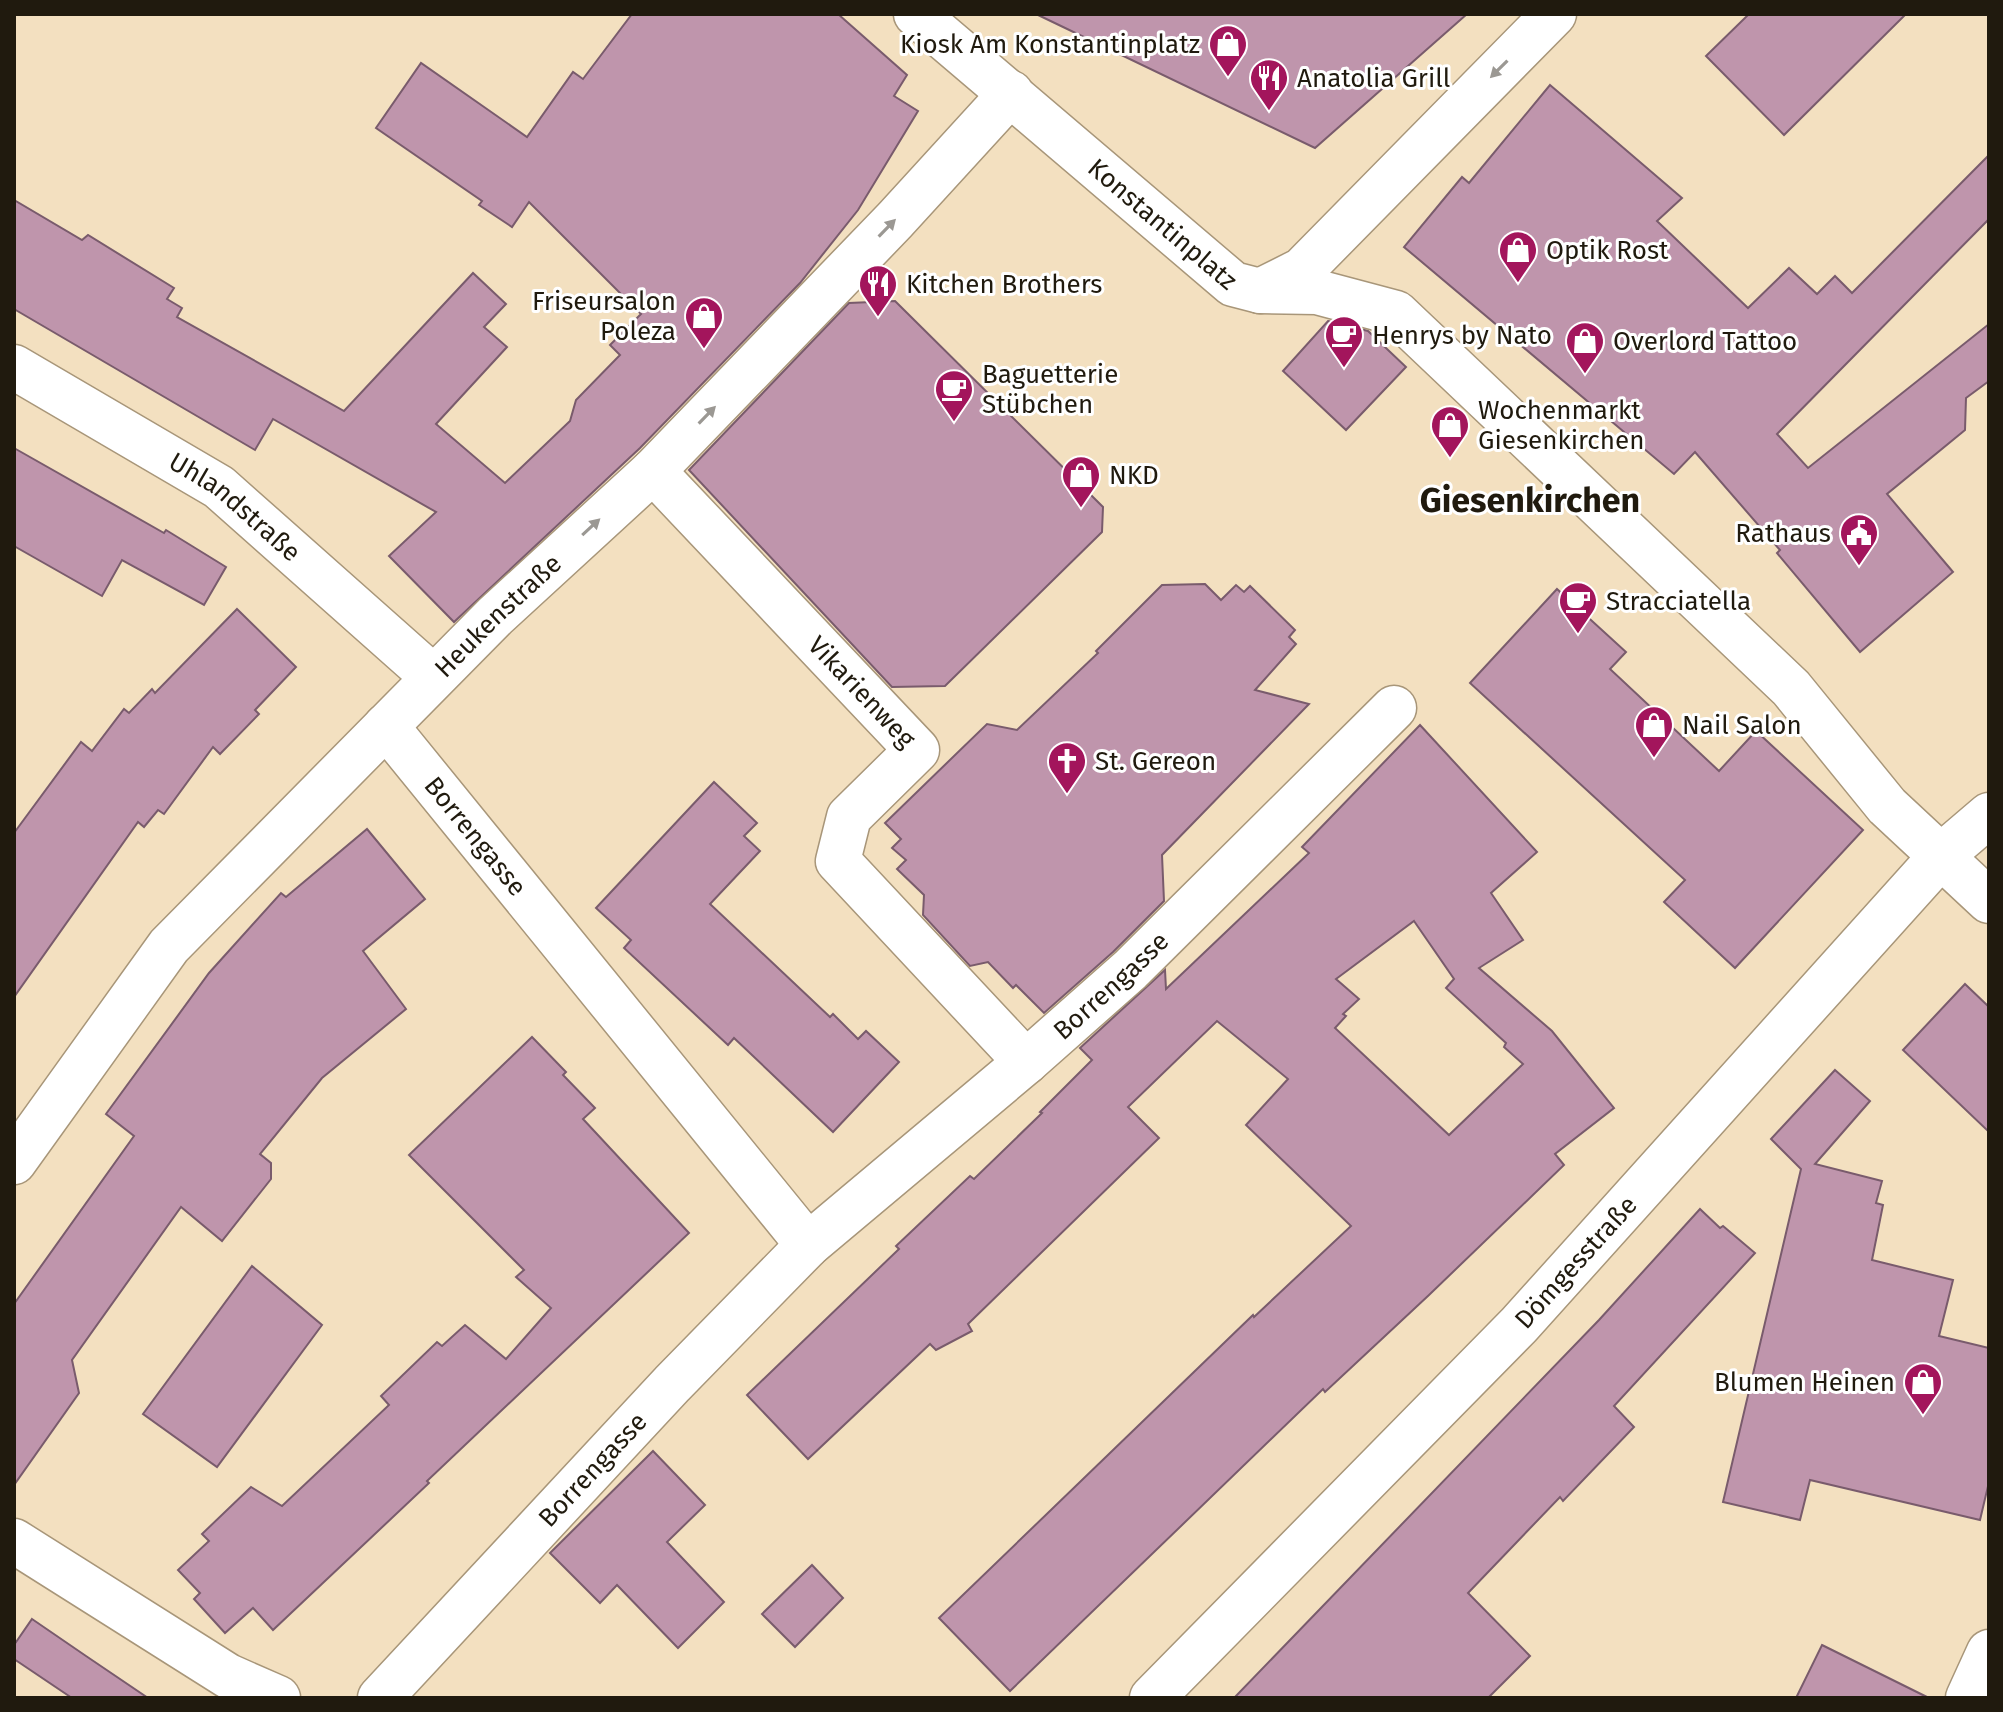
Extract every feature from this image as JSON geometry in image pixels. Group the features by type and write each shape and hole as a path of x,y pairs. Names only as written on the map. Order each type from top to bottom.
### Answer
{"street":[{"name":"Konstantinplatz","path":"916,14 1233,284 1260,291 1302,270 1554,14"},
{"name":"Heukenstraße","path":"14,1162 169,946 495,616 653,471 895,220 1011,93"},
{"path":"1260,291 1317,292 1396,313 1791,688 1887,806 1989,901"},
{"name":"Uhlandstraße","path":"14,367 219,487 433,677"},
{"name":"Vikarienweg","path":"653,471 917,750 849,817 838,861 1026,1062"},
{"name":"Borrengasse","path":"380,1698 672,1384 808,1245 1026,1062 1130,970 1394,708"},
{"name":"Borrengasse","path":"386,726 808,1245"},
{"name":"Dömgesstraße","path":"1152,1698 1519,1325 1941,856 1989,815"},
{"path":"14,1541 228,1676 278,1698"},
{"path":"1968,1698 1989,1652"}],"building":[{"path":"632,14 838,14 907,75 894,96 918,111 858,210 800,283 640,448 454,622 389,556 436,512 273,419 255,450 14,309 14,200 82,240 88,235 174,288 167,299 182,308 177,317 344,411 473,273 506,304 484,327 507,347 436,424 505,483 570,421 576,400 620,355 610,345 641,314 529,202 512,227 479,205 482,201 376,128 421,63 527,137 573,72 583,79"},
{"path":"1036,14 1467,14 1315,148"},
{"path":"1749,14 1906,14 1784,135 1706,56"},
{"path":"1550,85 1682,198 1657,221 1748,308 1789,268 1817,294 1835,276 1852,293 1989,155 1989,219 1777,434 1808,468 1989,324 1989,381 1966,398 1965,430 1887,494 1953,572 1860,652 1777,553 1780,550 1695,452 1674,474 1404,247 1462,177 1469,183"},
{"path":"895,301 1103,507 1102,532 945,686 892,687 689,470 849,303"},
{"name":"Henrys by Nato","path":"1328,321 1368,331 1406,367 1346,430 1283,371"},
{"path":"14,448 164,533 166,530 226,567 204,605 122,560 102,596 14,546"},
{"name":"St. Gereon","path":"1205,584 1221,600 1236,585 1244,592 1250,586 1295,630 1289,637 1296,644 1255,690 1309,704 1162,855 1164,901 1113,952 1044,1013 988,962 970,966 923,915 924,895 897,869 906,860 892,848 901,839 885,823 987,724 1017,730 1098,653 1096,651 1162,585"},
{"path":"1557,589 1626,652 1610,669 1719,771 1756,731 1863,830 1735,968 1664,902 1685,880 1470,683"},
{"path":"237,609 296,667 255,710 259,714 220,754 213,747 164,814 158,810 144,827 138,822 14,997 14,833 81,742 92,751 124,709 129,713 152,689 155,693"},
{"path":"1420,725 1537,852 1491,893 1523,940 1479,968 1552,1031 1614,1108 1555,1154 1564,1165 1325,1392 1323,1389 1010,1691 939,1618 1253,1315 1351,1226 1246,1125 1288,1079 1217,1021 1128,1107 1159,1138 968,1324 972,1331 936,1350 930,1344 808,1459 747,1395 899,1249 896,1246 970,1176 974,1179 1042,1113 1092,1060 1080,1048 1165,970 1166,989 1309,853 1302,847","holes":["1414,921 1454,979 1446,988 1506,1043 1504,1047 1523,1064 1449,1135 1335,1028 1346,1016 1343,1014 1359,999 1336,979"]},
{"path":"714,782 757,823 744,836 760,851 710,904 830,1017 833,1014 858,1039 866,1031 899,1062 833,1132 734,1038 728,1045 624,948 631,940 596,908"},
{"path":"367,829 425,899 363,951 406,1009 322,1078 260,1154 271,1163 271,1179 222,1241 181,1207 72,1360 79,1393 14,1485 14,1304 134,1136 106,1114 209,973 281,893 286,897"},
{"path":"1965,984 1989,1007 1989,1132 1903,1050"},
{"path":"532,1037 595,1108 583,1119 689,1233 273,1630 253,1608 225,1633 194,1599 200,1593 178,1570 209,1541 202,1534 251,1487 282,1506 389,1405 381,1396 437,1342 442,1346 465,1325 506,1359 551,1308 516,1277 524,1270 409,1155"},
{"path":"1835,1070 1870,1101 1815,1164 1882,1181 1876,1203 1883,1205 1872,1260 1953,1280 1939,1336 1989,1348 1989,1482 1980,1520 1810,1480 1800,1520 1723,1502 1801,1169 1771,1139"},
{"path":"1700,1209 1755,1253 1614,1406 1634,1427 1563,1501 1560,1497 1468,1593 1530,1656 1488,1698 1234,1698 1599,1320"},
{"path":"252,1266 322,1325 217,1467 143,1414"},
{"path":"653,1451 705,1505 667,1542 724,1602 678,1648 617,1585 600,1603 550,1553"},
{"path":"812,1565 843,1598 795,1647 762,1614"},
{"path":"32,1619 148,1698 72,1698 14,1659 14,1645"},
{"path":"1822,1645 1929,1698 1796,1698"}],"place":[{"name":"Kiosk Am Konstantinplatz","path":"1228,78"},
{"name":"Anatolia Grill","path":"1269,112"},
{"name":"Optik Rost","path":"1518,284"},
{"name":"Kitchen Brothers","path":"878,318"},
{"name":"Friseursalon Poleza","path":"704,350"},
{"name":"Henrys by Nato","path":"1344,369"},
{"name":"Overlord Tattoo","path":"1585,375"},
{"name":"Baguetterie Stübchen","path":"954,423"},
{"name":"Wochenmarkt Giesenkirchen","path":"1450,459"},
{"name":"NKD","path":"1081,509"},
{"name":"Rathaus","path":"1859,567"},
{"name":"Stracciatella","path":"1578,635"},
{"name":"Nail Salon","path":"1654,759"},
{"name":"St. Gereon","path":"1067,795"},
{"name":"Blumen Heinen","path":"1923,1416"}],"district":[{"name":"Giesenkirchen","path":"1530,500"}]}
